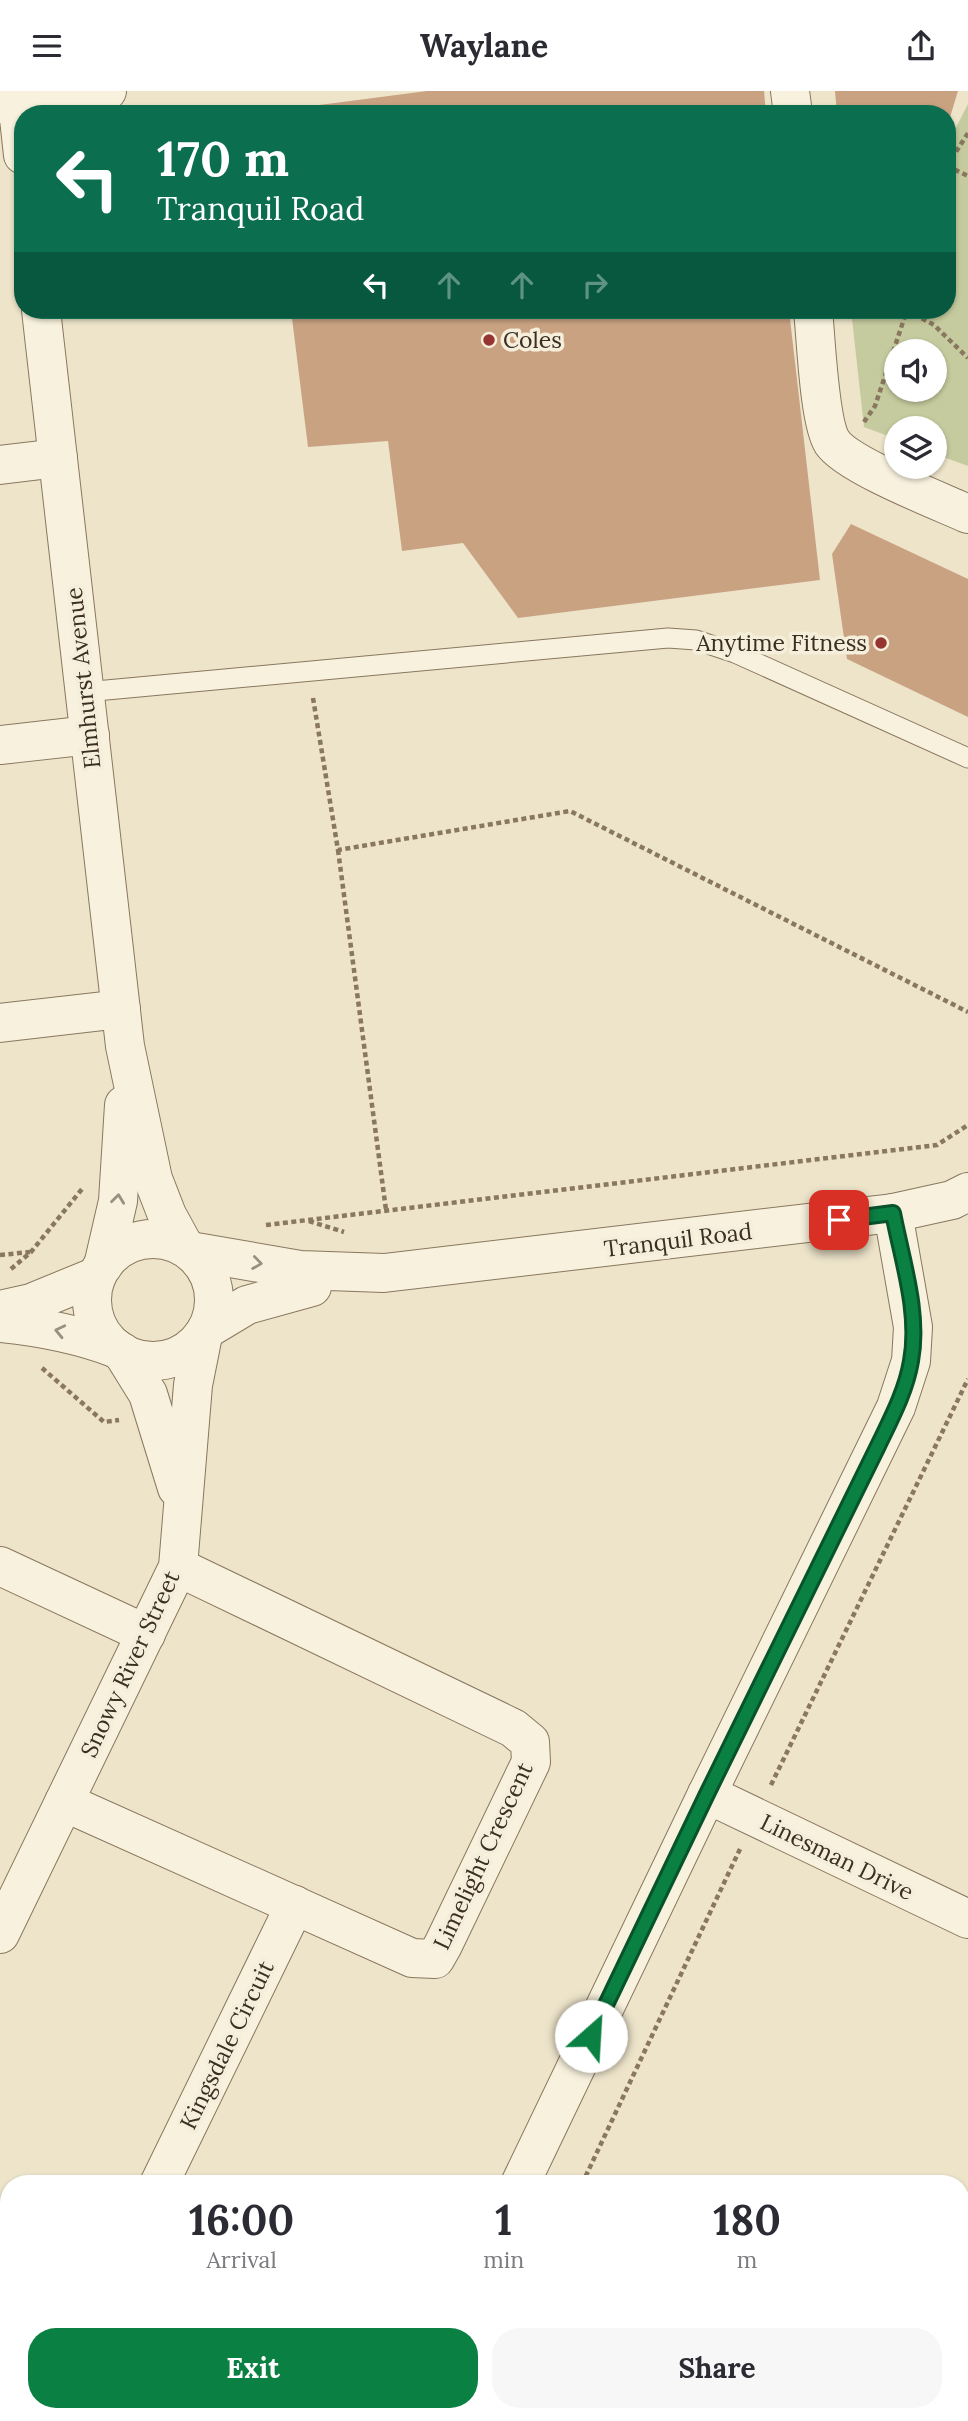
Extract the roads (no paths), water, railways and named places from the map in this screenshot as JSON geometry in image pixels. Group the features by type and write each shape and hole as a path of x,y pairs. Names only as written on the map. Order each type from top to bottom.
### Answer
{"street":[{"path":"11,99 107,91"},
{"name":"Elmhurst Avenue","path":"42,319 123,1027 153,1179 167,1215 187,1249"},
{"path":"814,319 824,418 832,442 856,462 968,514"},
{"path":"0,465 58,458"},
{"path":"0,745 90,735"},
{"path":"0,1023 123,1027"},
{"name":"Elmhurst Avenue","path":"100,1271 118,1202 123,1142 123,1027"},
{"name":"Tranquil Road","path":"205,1332 247,1305 312,1287 384,1273 893,1213 952,1200 968,1192"},
{"path":"526,2175 707,1794 897,1408 911,1361 914,1327 893,1213"},
{"path":"0,1323 44,1327 88,1337 119,1351 132,1358 166,1360 183,1354 197,1343 205,1332 214,1308 213,1287 205,1267 187,1249 167,1240 149,1239 131,1243 115,1252 100,1271 92,1292 97,1324 105,1338 119,1351 148,1394 182,1505"},
{"name":"Tranquil Road","path":"187,1249 300,1270 384,1273"},
{"path":"0,1310 63,1292 100,1271"},
{"name":"Snowy River Street","path":"0,1934 178,1567 193,1385 205,1332"},
{"path":"0,1566 146,1634"},
{"name":"Limelight Crescent","path":"64,1802 412,1958 435,1959 531,1762 530,1742 513,1728 178,1567"},
{"name":"Linesman Drive","path":"707,1794 968,1919"},
{"name":"Kingsdale Circuit","path":"163,2175 295,1905"}],"lane":[{"path":"85,692 668,638 696,640 735,653 968,758"}],"place":[{"name":"Coles","path":"489,340"},
{"name":"Anytime Fitness","path":"881,643"}]}
